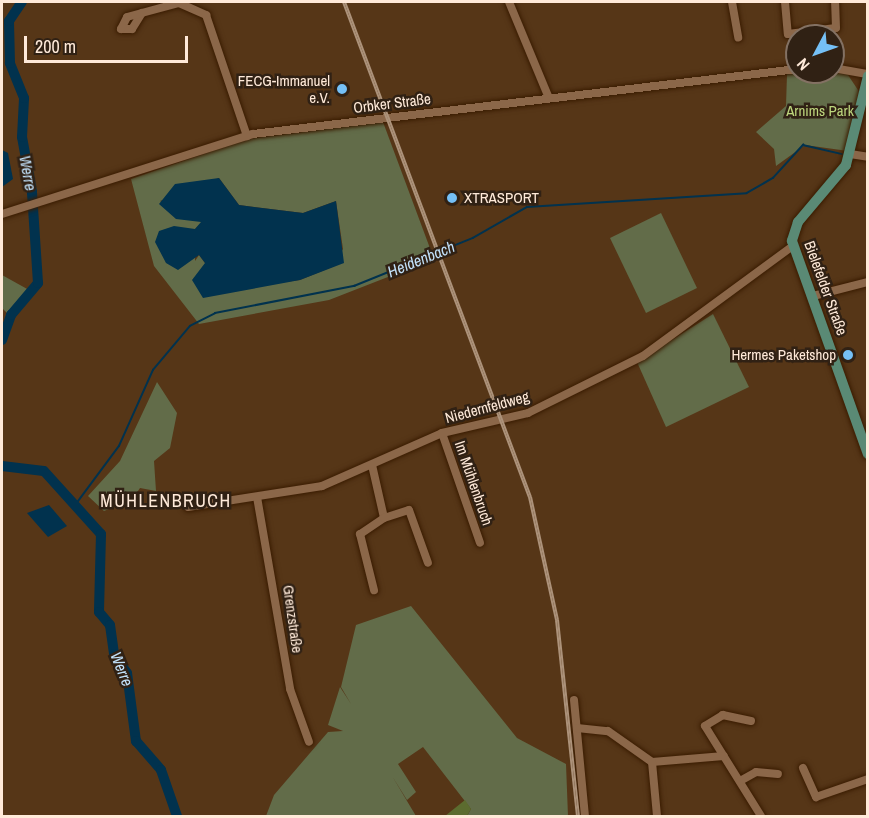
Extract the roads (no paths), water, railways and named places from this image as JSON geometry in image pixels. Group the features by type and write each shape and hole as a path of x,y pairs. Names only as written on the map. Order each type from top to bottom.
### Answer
{"main road":[{"name":"Bielefelder Straße","path":"867,75 850,154 798,222 794,246 867,454"}],"street":[{"path":"509,2 549,98"},
{"path":"732,2 738,37"},
{"path":"785,2 788,34 836,28 835,2"},
{"path":"142,13 179,3 206,15 247,136"},
{"name":"Orbker Straße","path":"2,214 23,205 247,136 785,70"},
{"path":"845,70 867,75"},
{"path":"850,154 867,158"},
{"name":"Niedernfeldweg","path":"188,507 322,486 442,433 528,413 640,357 794,246"},
{"path":"813,296 867,282"},
{"name":"Im Mühlenbruch","path":"442,433 480,543"},
{"path":"372,465 384,518"},
{"name":"Grenzstraße","path":"257,497 290,689 309,742"},
{"path":"374,591 360,534 384,518 409,510 428,563"},
{"path":"574,700 585,816"},
{"path":"751,721 723,715 705,726 761,816"},
{"path":"577,728 608,731 652,762 724,756"},
{"path":"652,762 657,816"},
{"path":"803,768 816,797 867,779"},
{"path":"740,781 756,772 778,774"}],"water":[{"path":"2,150 8,153 13,179 2,187"},
{"path":"219,178 239,205 303,213 336,201 344,263 300,280 203,298 192,280 205,263 199,255 178,270 166,263 155,242 159,231 174,226 195,229 201,222 176,219 159,204 175,184"},
{"path":"49,505 67,526 48,537 27,513"}],"waterway":[{"name":"Werre","path":"2,340 11,315 38,283 32,192 22,137 24,98 10,63 9,21 22,2"},
{"name":"Heidenbach","path":"76,504 119,446 153,370 190,326 215,313 354,286 473,238 527,207 747,193 773,178 803,145 842,154"},
{"name":"Werre","path":"2,466 44,471 101,534 99,612 110,625 114,654 127,673 136,741 161,770 177,816"}],"railway":[{"path":"344,2 530,497 557,620 578,816"}],"place":[{"name":"FECG-Immanuel e.V.","path":"342,89"},
{"name":"XTRASPORT","path":"452,198"},
{"name":"Hermes Paketshop","path":"848,355"}],"district":[{"name":"MÜHLENBRUCH","path":"166,501"}],"park label":[{"name":"Arnims Park","path":"820,111"}]}
